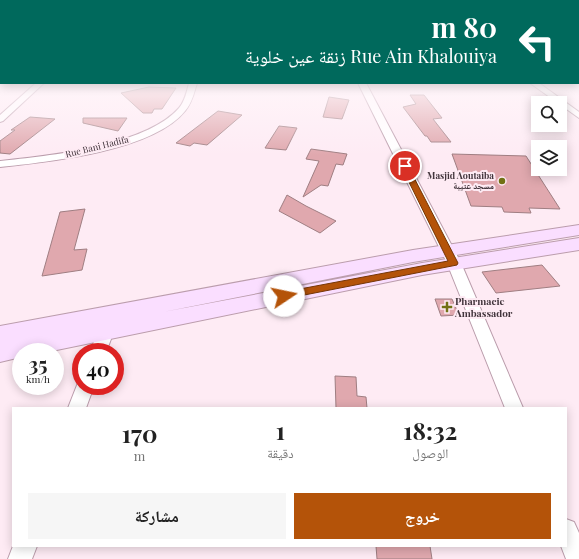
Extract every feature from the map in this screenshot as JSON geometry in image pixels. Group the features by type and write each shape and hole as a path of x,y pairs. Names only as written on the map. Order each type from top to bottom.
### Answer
{"street":[{"path":"0,119 18,103"},
{"name":"Rue Bani Hadifa","path":"0,164 87,151 135,138 162,125 182,110 187,103"},
{"path":"372,103 450,257 514,407"},
{"path":"561,103 579,116"},
{"path":"0,335 106,323 450,257 579,230"},
{"path":"450,257 579,244"},
{"path":"0,352 106,323"},
{"path":"100,343 106,323"},
{"path":"77,407 82,395"},
{"path":"567,532 578,559"},
{"path":"20,559 25,547"}],"building":[{"path":"132,103 166,103 162,109 154,109 152,113 143,113"},
{"path":"327,103 348,103 342,119 323,117"},
{"path":"430,103 442,118 433,119 451,142 431,142 427,136 425,136 403,107"},
{"path":"218,111 242,115 207,145 194,143 190,146 176,143"},
{"path":"30,117 55,119 10,154 0,153 0,141 15,130 11,130"},
{"path":"83,118 127,118 118,131 83,123"},
{"path":"279,126 297,128 286,150 265,148"},
{"path":"311,149 347,154 343,165 336,164 328,186 321,185 303,197 319,161 306,159"},
{"name":"Masjid Aoutaiba مسجد عتيبة","path":"452,154 526,156 531,164 531,176 539,176 560,209 529,208 531,213 504,212 502,207 471,206"},
{"path":"287,195 336,221 320,233 279,211"},
{"path":"85,209 74,250 87,249 82,270 42,276 60,212"},
{"path":"542,265 560,286 496,293 482,272"},
{"name":"Pharmacie Ambassador","path":"435,299 452,299 459,315 441,316"},
{"path":"335,376 356,377 357,396 366,397 367,407 336,407"},
{"path":"376,547 430,547 432,559 377,559"}],"place":[{"name":"Masjid Aoutaiba مسجد عتيبة","path":"502,181"},
{"name":"Pharmacie Ambassador","path":"447,307"}],"route":[{"path":"284,296 454,263 405,166"}]}
